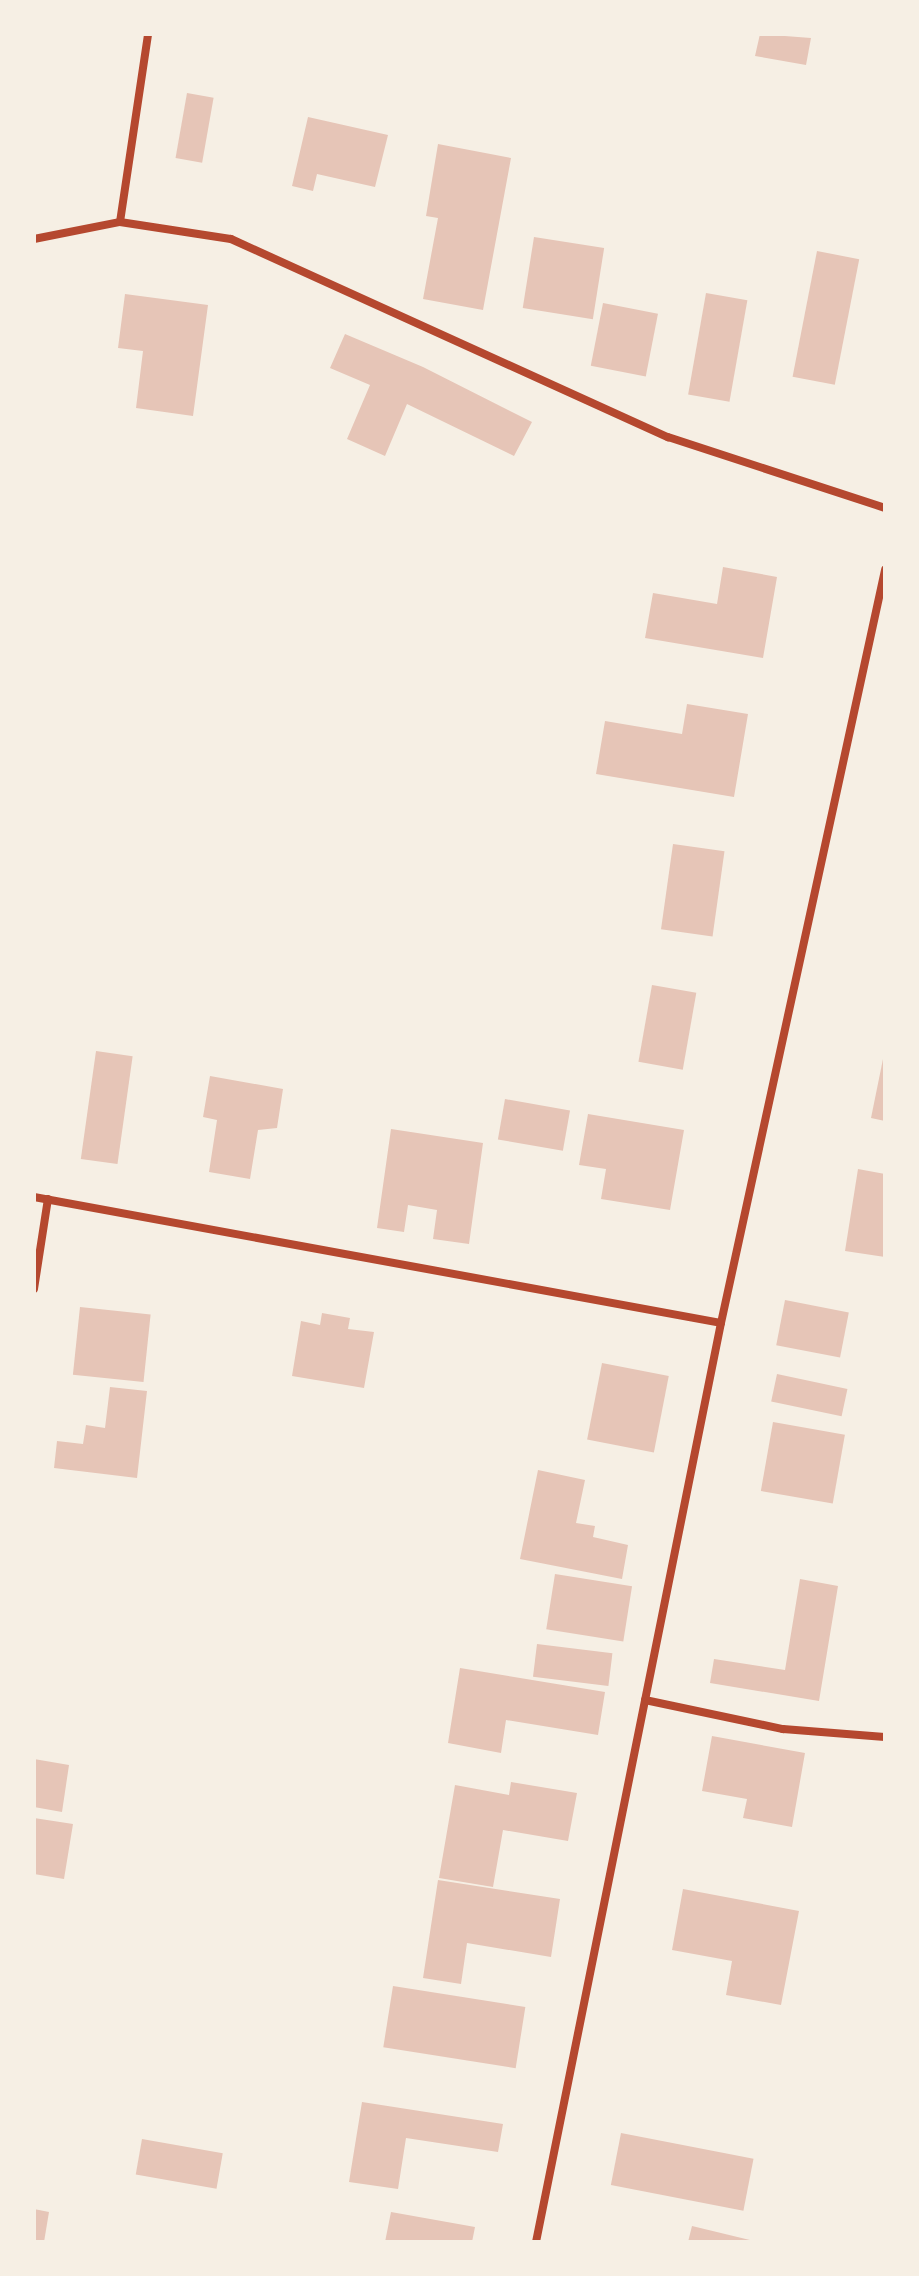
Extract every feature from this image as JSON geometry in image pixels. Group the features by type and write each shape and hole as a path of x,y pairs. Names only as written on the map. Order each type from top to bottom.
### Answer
{"street":[{"path":"120,222 148,34"},
{"path":"34,239 120,222 231,239 668,437 885,508"},
{"path":"536,2242 721,1323 885,570"},
{"path":"34,1197 721,1323"},
{"path":"34,1289 48,1199"},
{"path":"645,1700 783,1729 885,1737"}],"building":[{"path":"760,34 811,38 806,65 755,56"},
{"path":"187,93 214,98 202,163 176,158"},
{"path":"308,117 388,135 375,187 317,174 313,191 292,186"},
{"path":"438,144 511,158 483,310 423,299 438,218 426,216"},
{"path":"534,237 604,248 593,319 523,308"},
{"path":"817,251 859,259 835,385 793,377"},
{"path":"706,293 747,300 729,402 688,394"},
{"path":"125,294 208,305 193,416 136,408 143,351 118,348"},
{"path":"603,303 658,314 646,377 591,366"},
{"path":"345,334 423,367 532,422 514,456 407,404 385,456 347,439 370,385 330,368"},
{"path":"723,567 777,577 763,658 645,638 653,593 717,604"},
{"path":"687,704 748,714 734,797 596,774 605,721 682,734"},
{"path":"673,844 724,851 713,936 661,929"},
{"path":"652,985 696,993 683,1070 638,1062"},
{"path":"96,1051 133,1056 117,1164 81,1159"},
{"path":"885,1054 885,1121 871,1118"},
{"path":"210,1076 283,1089 277,1128 258,1130 250,1179 209,1172 217,1120 203,1117"},
{"path":"505,1099 570,1110 563,1151 498,1139"},
{"path":"588,1114 684,1130 670,1210 601,1199 606,1169 579,1165"},
{"path":"391,1129 483,1143 469,1244 433,1239 437,1210 408,1205 404,1232 377,1228"},
{"path":"858,1169 885,1174 885,1257 845,1251"},
{"path":"785,1300 849,1312 840,1358 776,1345"},
{"path":"80,1307 151,1314 144,1382 73,1375"},
{"path":"322,1313 350,1318 348,1329 374,1332 364,1388 292,1376 301,1321 320,1325"},
{"path":"602,1363 669,1376 654,1453 587,1440"},
{"path":"777,1374 847,1389 842,1416 771,1401"},
{"path":"110,1387 147,1391 137,1478 54,1468 57,1441 83,1444 86,1425 105,1428"},
{"path":"773,1422 845,1435 833,1504 761,1491"},
{"path":"538,1470 585,1480 576,1523 595,1526 593,1537 628,1545 622,1579 520,1559"},
{"path":"555,1574 632,1586 623,1642 546,1629"},
{"path":"800,1579 838,1586 819,1701 710,1683 714,1659 785,1670"},
{"path":"537,1644 612,1653 608,1686 533,1677"},
{"path":"460,1668 605,1692 598,1735 506,1720 501,1753 448,1743"},
{"path":"712,1736 805,1753 792,1827 743,1818 747,1799 702,1791"},
{"path":"34,1759 69,1765 62,1812 34,1807"},
{"path":"511,1782 577,1793 568,1841 503,1830 493,1887 439,1878 455,1785 509,1795"},
{"path":"34,1818 73,1824 64,1879 34,1874"},
{"path":"438,1880 560,1899 551,1957 467,1943 461,1984 423,1978"},
{"path":"683,1889 799,1911 781,2005 726,1995 732,1961 672,1950"},
{"path":"393,1986 525,2007 516,2068 383,2047"},
{"path":"362,2102 503,2124 498,2152 406,2138 398,2189 349,2182"},
{"path":"621,2133 754,2159 743,2211 611,2185"},
{"path":"142,2139 223,2153 217,2189 136,2174"},
{"path":"34,2209 49,2212 44,2242 34,2242"},
{"path":"391,2212 475,2227 472,2242 385,2242"},
{"path":"692,2226 754,2241 688,2242"}]}
